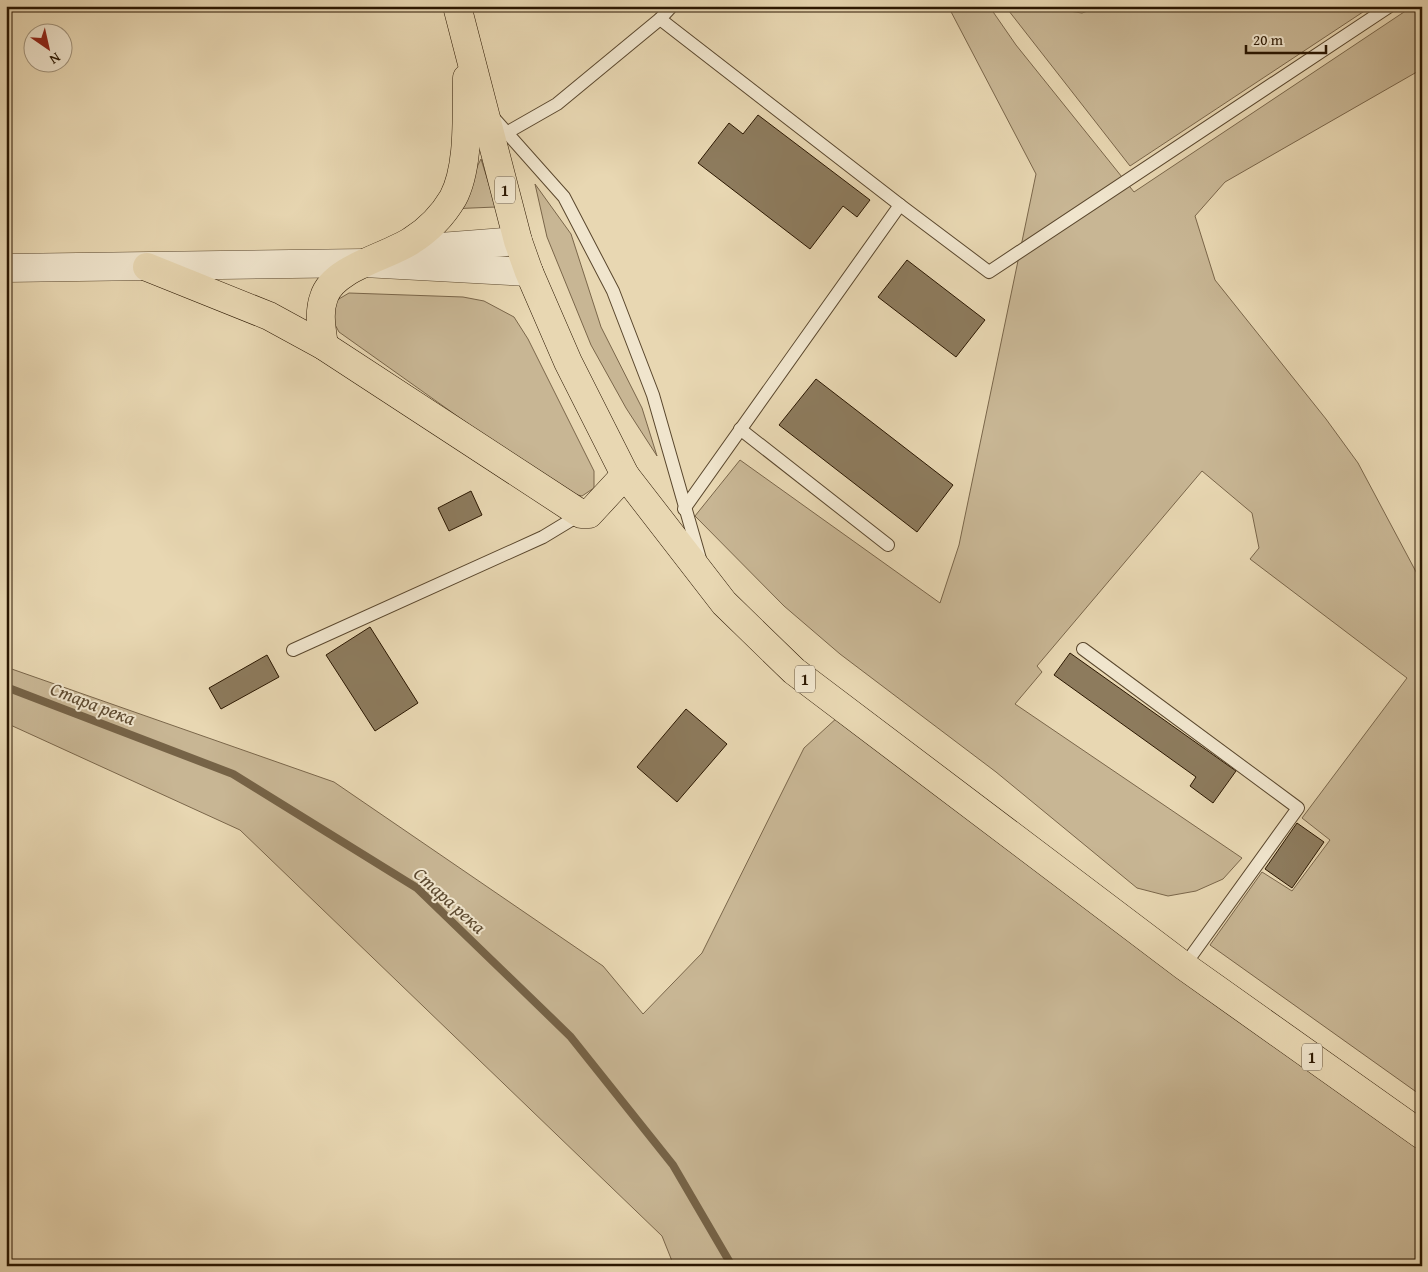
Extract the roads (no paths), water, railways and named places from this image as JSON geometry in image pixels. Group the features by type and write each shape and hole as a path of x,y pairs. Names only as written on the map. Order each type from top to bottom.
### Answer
{"main road":[{"name":"1","path":"457,6 518,241 529,272 568,362 625,475 724,603 794,671 1184,966 1422,1135"},
{"path":"324,346 320,313 324,296 331,283 364,263 410,242 429,228 453,197 464,163 469,49"},
{"path":"148,267 268,316 324,346 581,514 589,514 625,475"}],"street":[{"path":"364,263 440,247 518,241"},
{"path":"6,268 364,263 529,272"}],"lane":[{"path":"508,132 557,104 660,19 672,6"},
{"path":"660,19 989,272 1390,6"},
{"path":"483,106 564,196 613,291 653,396 706,580"},
{"path":"684,509 900,205"},
{"path":"740,429 888,545"},
{"path":"293,650 543,537 581,514"},
{"path":"1083,649 1298,808 1184,966"}],"waterway":[{"name":"Стара река","path":"6,687 233,774 417,888 570,1036 673,1165 732,1266"}]}
